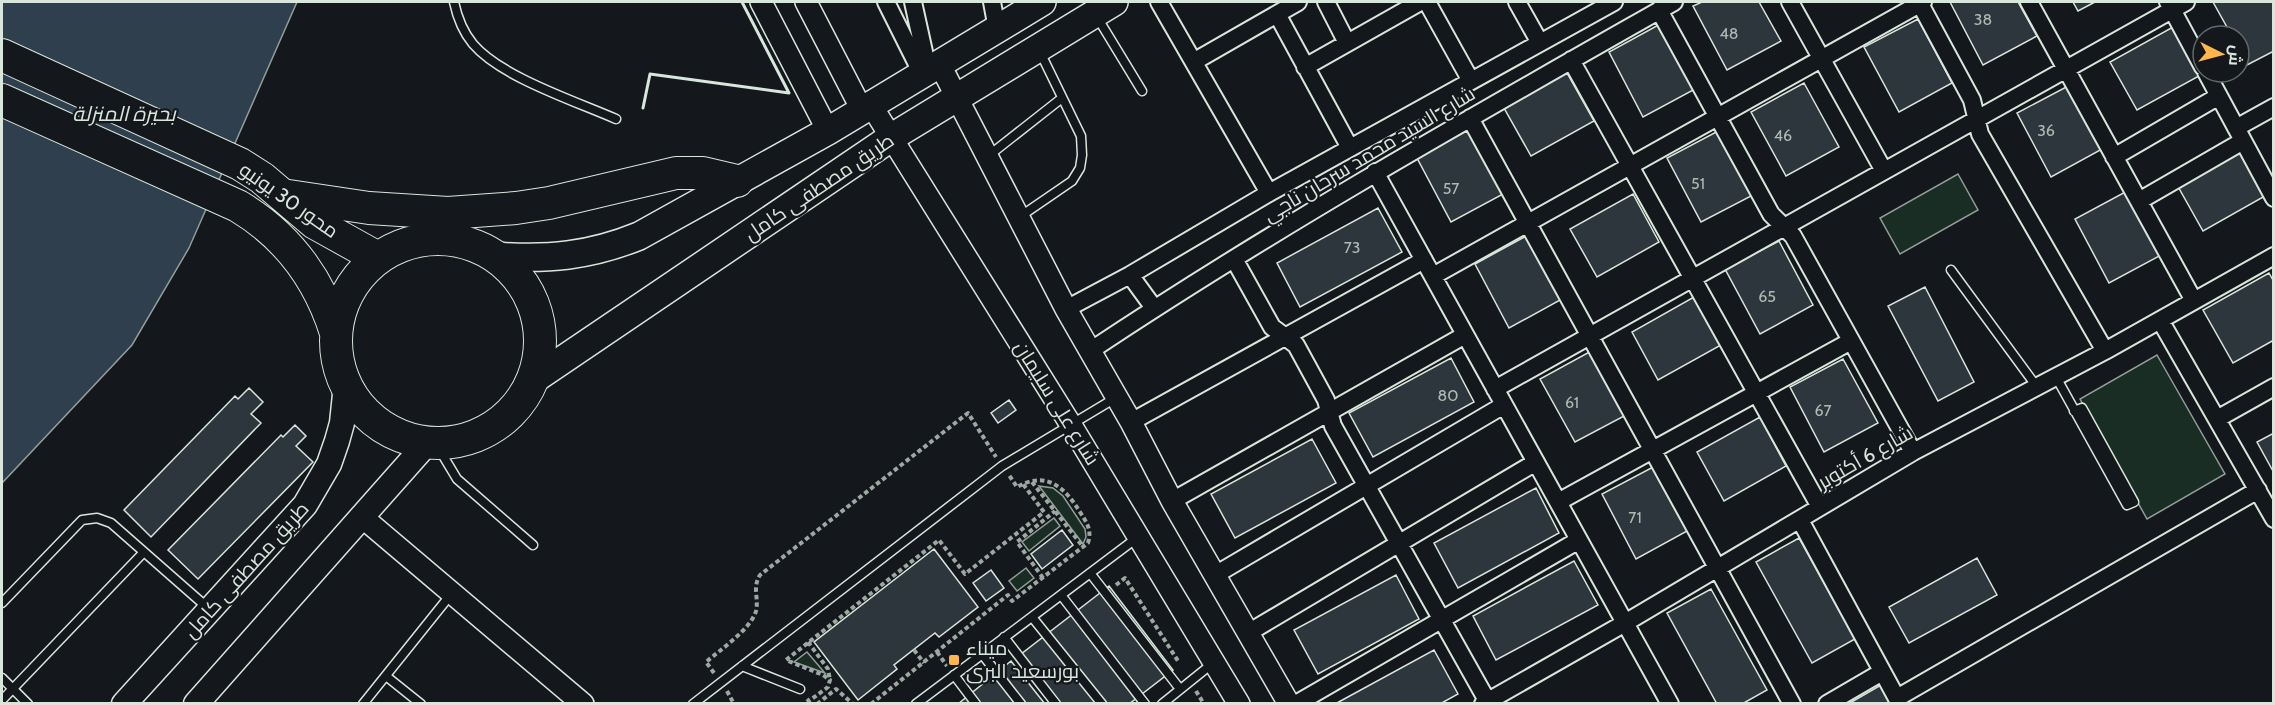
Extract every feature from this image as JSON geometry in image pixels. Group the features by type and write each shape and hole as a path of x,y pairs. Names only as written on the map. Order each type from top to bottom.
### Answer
{"highway":[{"name":"محور 30 يونيو","path":"2,55 240,164 262,178 315,223 378,258"},
{"name":"محور 30 يونيو","path":"2,100 238,206 272,229 300,259 322,294 336,333"},
{"path":"282,195 369,208 448,213 549,203 676,173 703,172 737,182"},
{"path":"445,239 479,248 495,256 520,281 535,313 539,348 530,382 515,406 494,425 469,438 432,443 411,439 380,424 360,407 346,385 337,351 336,333 339,316 349,291 365,270 378,258 410,243 445,239"}],"main road":[{"name":"طريق مصطفى كامل","path":"495,256 553,257 613,247 639,236 828,131 1042,2"},
{"name":"طريق مصطفى كامل","path":"530,382 892,137 1105,8"},
{"name":"طريق مصطفى كامل","path":"124,704 290,523 318,485 337,441 342,423 346,385"},
{"path":"196,704 361,516 432,443"}],"street":[{"path":"760,2 828,131"},
{"name":"شارع على سليمان","path":"806,2 867,107 892,137 1071,425 1239,704"},
{"path":"886,2 930,69 957,97 1066,309 1131,422 1172,501 1289,704"},
{"path":"913,2 930,69"},
{"path":"992,2 997,28"},
{"path":"1159,2 1269,193"},
{"path":"1195,61 1298,2"},
{"path":"1326,2 1347,43"},
{"path":"1305,67 1420,2"},
{"path":"1427,2 1471,81"},
{"path":"1517,2 1540,43"},
{"name":"شارع السيد محمد سرحان ناجي","path":"1066,309 1130,275 1269,193 1614,2"},
{"path":"1790,2 1884,171"},
{"path":"1433,276 1921,2 1972,99 1980,134 2105,351"},
{"path":"2029,2 2194,301"},
{"path":"1495,388 2066,69 2175,4 2191,40"},
{"path":"1667,6 1718,117 1771,214 1793,236 1913,452"},
{"name":"شارع السيد محمد سرحان ناجي","path":"1089,351 1154,308 1375,172 1667,6"},
{"path":"1277,14 1350,148"},
{"path":"1571,60 1820,507"},
{"path":"2212,84 2274,198"},
{"path":"2114,157 2219,96"},
{"path":"2139,201 2239,135 2274,107"},
{"path":"1470,118 1792,704"},
{"path":"1375,172 1670,704"},
{"name":"شارع 6 أكتوبر","path":"1487,703 1913,452 2105,351 2274,256"},
{"path":"1234,259 1272,327 1296,345 1326,400 1333,426 1487,703"},
{"path":"1131,422 1424,260"},
{"path":"1130,275 1154,308"},
{"path":"2160,320 2274,519"},
{"path":"1172,501 1465,335"},
{"path":"1558,502 1851,341"},
{"path":"2217,419 2274,387"},
{"path":"1215,575 1504,405"},
{"path":"1248,633 1536,462"},
{"path":"1800,520 1898,701 2258,490"},
{"path":"361,516 583,704"},
{"path":"1296,704 1579,540"},
{"path":"1827,704 1882,672"}],"lane":[{"path":"454,2 457,17 473,44 496,63 527,80 616,118"},
{"path":"1105,8 1142,91"},
{"path":"1018,218 1072,181 1080,168 1082,154 1081,136 1038,49"},
{"path":"987,158 1062,98"},
{"path":"1951,270 2037,387"},
{"path":"2056,377 2074,411 2082,408 2087,424 2117,478"},
{"path":"693,704 1002,466 1117,397"},
{"path":"432,443 457,479 533,545"},
{"path":"2,603 82,520 97,518 111,523 210,610"},
{"path":"916,704 1138,537"},
{"path":"2,700 144,552"},
{"path":"1090,573 1180,689"},
{"path":"363,704 453,593"},
{"path":"1061,595 1145,704"},
{"path":"1032,616 1102,704"},
{"path":"1004,637 1056,704"},
{"path":"982,654 1021,704"},
{"path":"1162,704 1214,662"},
{"path":"742,666 800,689"},
{"path":"954,675 976,704"},
{"path":"386,676 421,704"},
{"path":"2,678 28,704"},
{"path":"928,695 934,704"}],"path":[{"path":"721,682 706,662 750,622 756,610 755,585 760,575 968,413 1017,487 1032,481 1052,483 1066,492 1089,525 1090,537 1084,548 1012,601 1008,596 870,704"},
{"path":"1032,481 1084,548"},
{"path":"830,680 824,675 786,660 939,540 965,574 1044,512 1023,484"},
{"path":"1043,578 1017,542 1055,511"},
{"path":"1105,592 1125,579 1204,704"},
{"path":"1129,624 1146,610"},
{"path":"797,704 806,698 809,701 828,687 830,680 828,669 808,642"},
{"path":"914,650 924,663"},
{"path":"817,704 836,689 853,704"},
{"path":"741,704 759,704"}],"green space":[{"path":"1958,174 1978,210 1900,254 1880,218"},
{"path":"2157,355 2225,474 2147,519 2080,399"},
{"path":"1039,486 1053,488 1063,496 1085,529 1086,537 1083,544"},
{"path":"1054,518 1060,526 1029,551 1022,542"},
{"path":"1026,568 1034,578 1017,591 1009,581"},
{"path":"807,652 825,673 794,662"}],"water":[{"name":"بحيرة المنزلة","path":"2,2 297,2 189,248 132,345 2,483"}],"building":[{"path":"1702,2 1759,2 1781,41 1727,70 1693,6"},
{"path":"1950,2 2018,2 2037,36 1983,65"},
{"path":"2073,2 2095,2 2078,11"},
{"path":"2213,2 2274,2 2274,51 2251,63 2251,24 2225,24"},
{"path":"1918,19 1952,83 1899,112 1864,47"},
{"path":"1662,23 1697,88 1643,117 1609,52"},
{"path":"2173,27 2191,61 2191,80 2137,110 2110,62"},
{"path":"1567,73 1594,121 1531,156 1504,108"},
{"path":"1804,83 1839,147 1786,176 1751,112"},
{"path":"2070,85 2104,148 2051,177 2017,113"},
{"path":"1470,129 1505,193 1451,222 1417,158"},
{"path":"1720,130 1755,194 1701,222 1667,158"},
{"path":"2239,148 2265,196 2203,231 2176,183"},
{"path":"2129,190 2163,254 2109,283 2075,219"},
{"path":"1633,194 1659,242 1597,277 1570,229"},
{"path":"1378,208 1402,252 1300,307 1277,263"},
{"path":"1528,235 1562,299 1509,328 1475,264"},
{"path":"1779,241 1813,305 1760,334 1725,269"},
{"path":"2269,273 2274,282 2274,340 2233,363 2203,310"},
{"path":"1925,287 1974,382 1938,401 1888,306"},
{"path":"1694,297 1721,345 1658,380 1632,332"},
{"path":"1593,350 1628,414 1575,442 1540,379"},
{"path":"1451,358 1474,402 1373,457 1349,413"},
{"path":"1843,359 1878,423 1824,452 1790,387"},
{"path":"249,388 263,402 251,414 261,423 151,537 124,510 235,396 238,399"},
{"path":"1009,400 1016,410 998,423 991,413"},
{"path":"1760,417 1786,466 1724,501 1697,452"},
{"path":"295,425 306,436 296,446 313,462 198,579 168,550 281,435 283,437"},
{"path":"2274,433 2274,473 2257,442"},
{"path":"1312,439 1336,483 1235,538 1211,494"},
{"path":"1655,466 1689,530 1636,559 1602,494"},
{"path":"1536,488 1559,533 1458,588 1434,543"},
{"path":"1062,530 1073,545 1042,569 1031,554"},
{"path":"1799,538 1855,639 1812,663 1756,562"},
{"path":"934,549 978,607 939,637 935,633 894,665 897,669 858,700 814,642"},
{"path":"1977,558 1997,595 1909,643 1889,607"},
{"path":"1574,561 1598,605 1496,660 1473,616"},
{"path":"991,570 1004,588 986,601 973,583"},
{"path":"1396,575 1419,619 1318,674 1294,630"},
{"path":"1109,586 1173,670 1129,704 1051,704 1016,658"},
{"path":"1711,589 1767,690 1742,704 1717,704 1667,613"},
{"path":"1434,650 1458,694 1440,704 1335,704"},
{"path":"1011,661 1045,704 958,704"},
{"path":"1881,685 1891,704 1848,704"}],"wall":[{"path":"643,108 650,74 789,93 742,2"}],"place":[{"name":"ميناء بورسعيد البرى","path":"954,660"}]}
